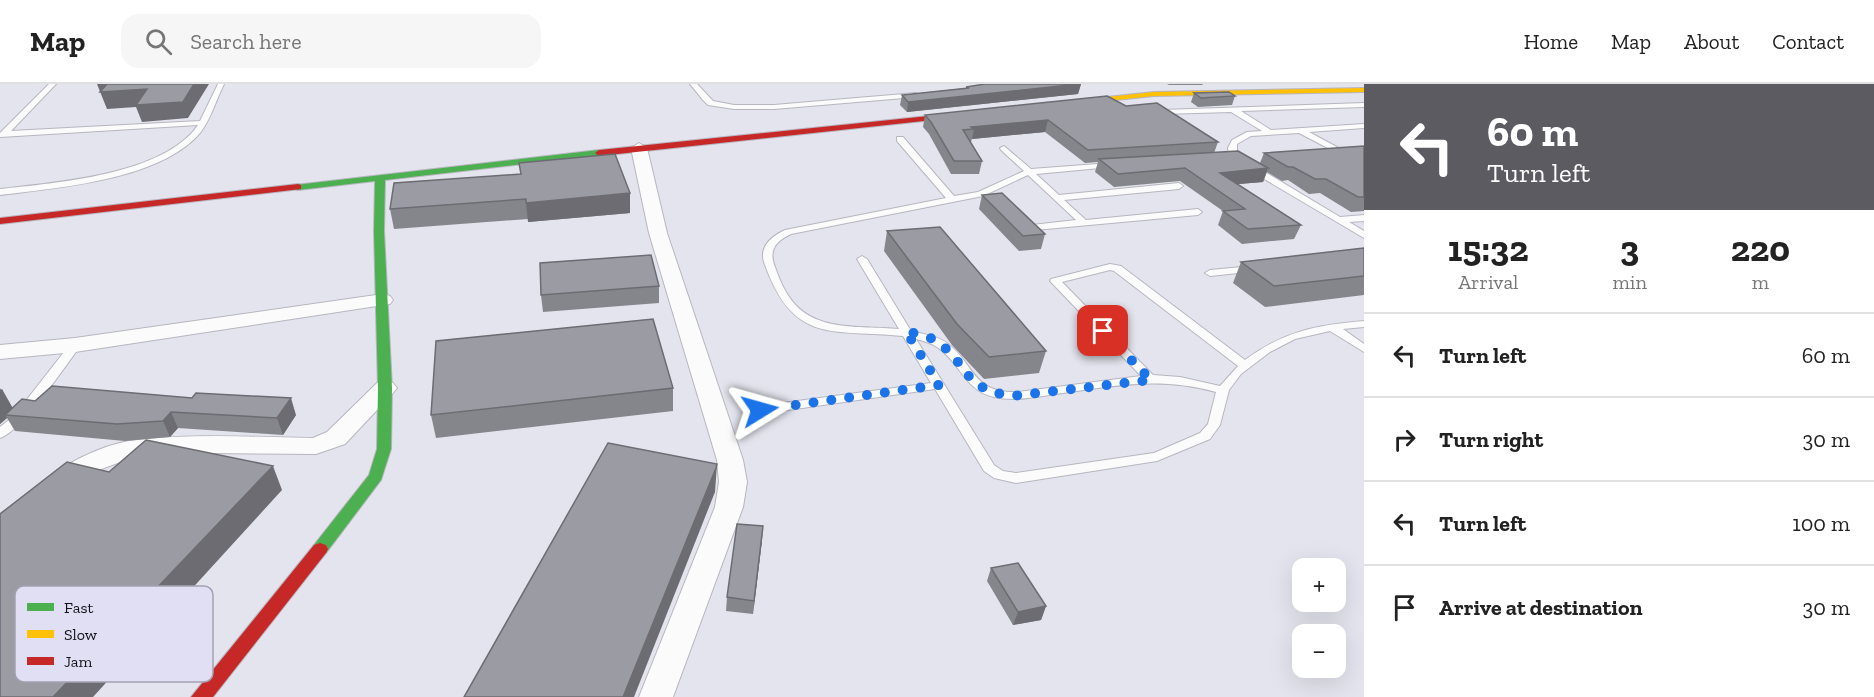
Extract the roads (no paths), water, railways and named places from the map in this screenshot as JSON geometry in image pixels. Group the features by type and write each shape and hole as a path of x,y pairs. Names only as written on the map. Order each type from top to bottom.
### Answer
{"street":[{"path":"1060,104 1154,94 1364,90"},
{"path":"0,221 639,148 978,113"},
{"path":"639,148 658,233 730,460 734,482 729,507 656,697"},
{"path":"201,697 359,501 376,476 384,449 385,388 379,231 380,178"},
{"path":"0,352 75,345 383,300"},
{"path":"43,498 87,465 128,450 206,445 316,446 336,438 385,388"}],"lane":[{"path":"2,135 53,84"},
{"path":"0,192 78,182 145,165 166,156 197,133 221,84"},
{"path":"693,84 711,103 753,107 924,94"},
{"path":"1162,112 1364,105"},
{"path":"1233,110 1268,131"},
{"path":"2,135 201,123"},
{"path":"1364,126 1268,131 1238,137 1233,142 1231,151 1238,160 1364,235"},
{"path":"1299,130 1350,155 1323,157"},
{"path":"900,139 952,199"},
{"path":"1004,148 1084,223"},
{"path":"1222,158 1265,161"},
{"path":"1120,165 1028,172 992,190 802,228 774,238 768,246 767,258 775,285 794,311 805,320 836,330 906,331 936,341 976,384 991,393 1012,396 1151,380 1193,383 1223,390"},
{"path":"1056,198 1179,186"},
{"path":"1035,227 1198,212"},
{"path":"1338,220 1364,218"},
{"path":"862,259 989,468 999,475 1016,478 1157,457 1205,436 1214,425 1223,390 1237,372 1266,350 1291,337 1332,327 1364,324"},
{"path":"1151,380 1055,281 1110,267 1117,268 1246,366"},
{"path":"1210,273 1269,267"},
{"path":"1332,327 1364,349"},
{"path":"0,434 18,419 75,345"},
{"path":"760,410 939,385"}]}
